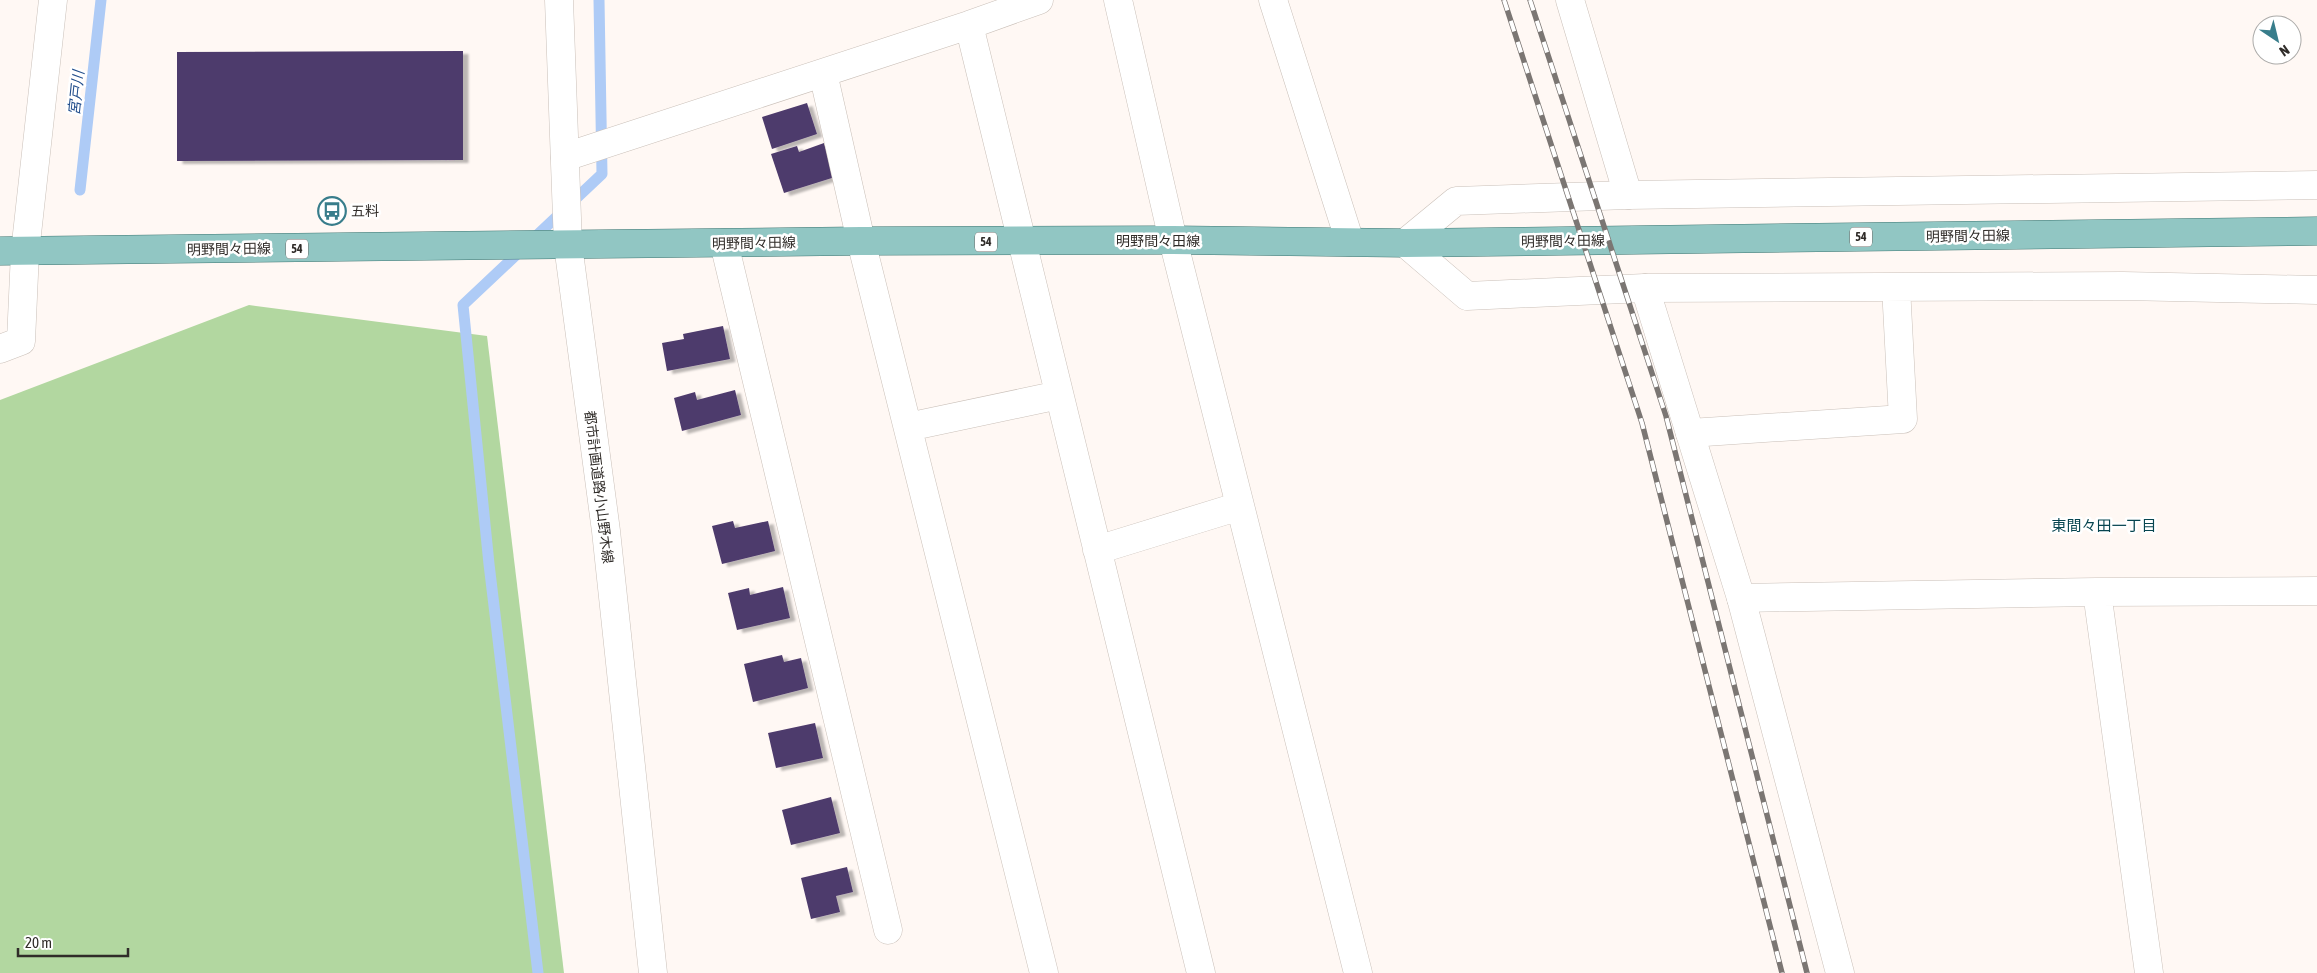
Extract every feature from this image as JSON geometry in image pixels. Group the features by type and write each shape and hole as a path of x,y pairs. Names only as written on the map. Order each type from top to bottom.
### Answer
{"main road":[{"name":"明野間々田線","path":"13,252 862,241 1021,242 1173,240 1404,243 2317,231"}],"street":[{"path":"0,349 21,341 13,252 53,0"},
{"name":"都市計画道路小山野木線","path":"559,0 568,245 606,532 653,973"},
{"path":"565,157 969,25 1039,0"},
{"path":"1118,0 1173,240 1358,973"},
{"path":"1274,0 1350,242"},
{"path":"1570,0 1628,195"},
{"path":"969,25 1201,973"},
{"path":"823,73 862,241 1044,973"},
{"path":"2317,185 1628,195 1456,201 1404,243 1468,296 1645,288 2123,286 2317,290"},
{"path":"724,243 888,930"},
{"path":"1690,433 1903,419 1896,287"},
{"path":"1645,288 1741,598 1840,973"},
{"path":"908,427 1059,395"},
{"path":"1097,550 1240,506"},
{"path":"1741,598 2097,592 2317,591"},
{"path":"2097,592 2148,973"}],"green space":[{"path":"249,305 487,336 564,973 0,973 0,400"}],"building":[{"path":"463,51 463,160 177,161 177,52"},
{"path":"807,103 817,134 772,149 762,117"},
{"path":"824,143 835,177 784,193 771,154 797,146 799,152"},
{"path":"723,326 730,359 667,371 662,343 684,339 683,334"},
{"path":"735,390 741,415 682,431 674,398 695,392 697,400"},
{"path":"733,521 735,528 768,521 775,551 722,564 712,526"},
{"path":"783,587 790,618 737,630 728,593 749,588 750,595"},
{"path":"782,655 784,662 801,658 808,688 753,702 744,664"},
{"path":"815,723 823,758 776,768 768,733"},
{"path":"831,797 840,833 791,845 782,810"},
{"path":"847,867 853,892 836,896 840,912 811,919 801,878"}],"waterway":[{"name":"宮戸川","path":"80,190 101,0"},
{"path":"538,973 489,564 463,305 602,174 599,0"}],"railway":[{"path":"1504,0 1642,423 1782,973"},
{"path":"1530,0 1666,416 1807,973"}],"place":[{"name":"五料","path":"332,211"}],"district":[{"name":"東間々田一丁目","path":"2104,525"}]}
